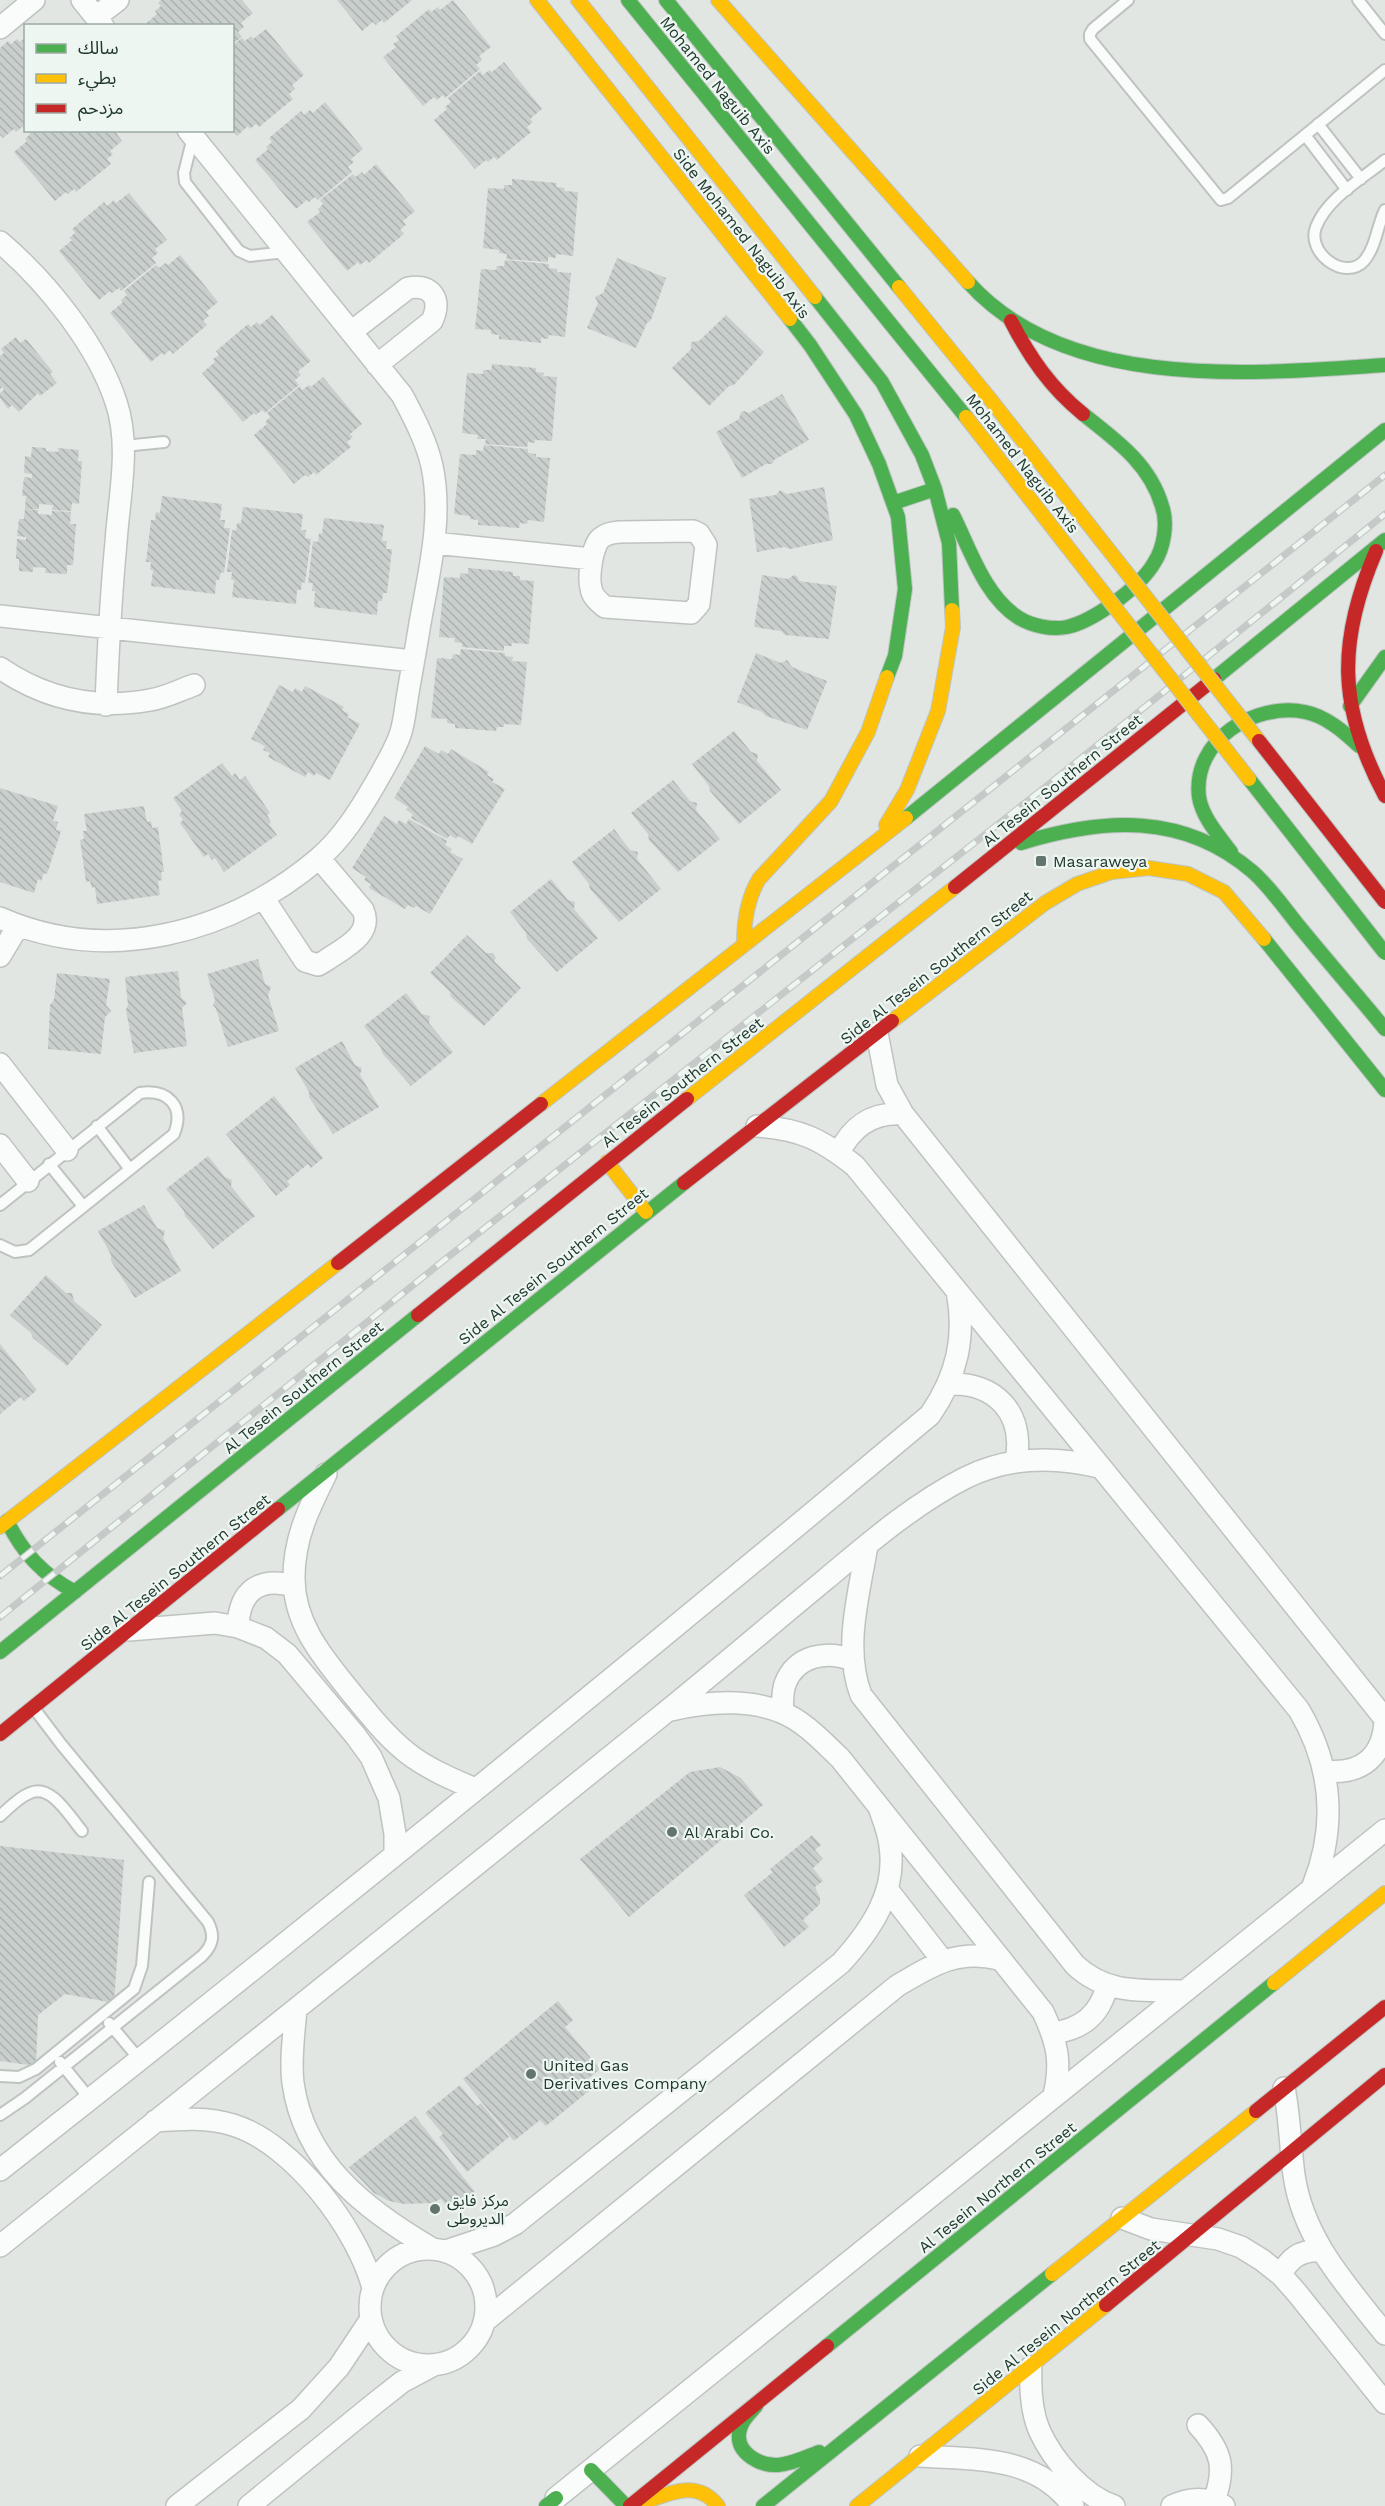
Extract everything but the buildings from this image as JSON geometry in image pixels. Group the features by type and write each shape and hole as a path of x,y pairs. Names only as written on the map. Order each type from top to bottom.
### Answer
{"main road":[{"name":"Side Mohamed Naguib Axis","path":"537,0 810,345 856,415 879,464 893,503"},
{"path":"578,0 882,382 922,455 935,489 949,543 953,627 938,711 907,790 876,842"},
{"name":"Mohamed Naguib Axis","path":"628,0 966,417 1385,953"},
{"name":"Mohamed Naguib Axis","path":"666,0 990,399 1385,902"},
{"path":"718,0 980,296 1011,321 1044,337 1114,360 1186,372 1256,373 1385,365"},
{"path":"935,489 953,515 994,592 1013,612 1030,624 1066,628 1099,614 1153,567 1163,540 1164,510 1154,481 1137,457 1112,439 1053,387 1030,358 1011,321"},
{"path":"75,1592 58,1583 28,1557 4,1524 876,842 1385,430"},
{"path":"744,943 745,912 752,890 759,879 831,801 868,732 895,657 905,589 898,518 893,503 935,489"},
{"path":"1382,543 1360,588 1350,629 1347,668 1350,706 1359,746 1385,796"},
{"name":"Al Tesein Southern Street","path":"0,1652 607,1162 1003,849 1382,543"},
{"path":"1350,706 1385,657"},
{"path":"1235,857 1209,819 1199,798 1199,775 1207,754 1225,733 1248,718 1274,709 1305,712 1335,724 1359,746"},
{"path":"1003,849 1053,832 1122,823 1162,826 1200,838 1235,857 1254,873 1385,1029"},
{"name":"Side Al Tesein Southern Street","path":"0,1734 646,1212 1045,903 1077,884 1112,872 1149,867 1188,874 1224,892 1252,923 1385,1090"},
{"path":"607,1162 646,1212"},
{"name":"Al Tesein Northern Street","path":"630,2506 1385,1893"},
{"path":"763,2506 1385,2007"},
{"name":"Side Al Tesein Northern Street","path":"857,2506 1194,2234 1385,2075"},
{"path":"760,2400 741,2425 738,2439 744,2451 754,2460 766,2465 780,2464 836,2447"},
{"path":"591,2470 630,2506 684,2489 701,2491 716,2501 718,2506"}],"street":[{"path":"0,28 34,0"},
{"path":"82,0 99,21 118,0"},
{"path":"0,956 9,922 68,938 118,940 169,935 218,921 264,899 319,858 357,815 400,735 434,543 436,504 429,457 420,429 402,395 190,134"},
{"path":"0,242 47,288 74,323 117,402 124,446 109,627 106,705"},
{"path":"351,332 408,288 419,286 429,290 436,299 437,310 432,321 377,365"},
{"path":"693,531 699,534 706,545 699,604 691,613 685,614 605,607 598,602 590,588 592,559 593,547 609,533 693,531"},
{"path":"434,543 592,559"},
{"path":"0,616 413,661"},
{"path":"0,668 22,683 64,699 106,705 152,700 194,685"},
{"path":"264,899 305,961 311,964 318,965 325,961 361,935 366,919 363,910 319,858"},
{"path":"876,1033 887,1084 903,1114 1385,1719 1381,1745 1363,1765 1351,1770 1325,1771"},
{"path":"0,1064 68,1150"},
{"path":"839,1153 859,1125 880,1115 903,1114"},
{"path":"757,1126 785,1128 823,1143 855,1166 1299,1710 1315,1739 1325,1771 1329,1810 1328,1830 1320,1869 1312,1888"},
{"path":"0,1145 28,1181"},
{"path":"0,2170 140,2060 710,1599 930,1414 949,1384 960,1350 962,1330 957,1291"},
{"path":"949,1384 979,1388 995,1396 1004,1404 1016,1425 1018,1437 1016,1461"},
{"path":"0,2246 667,1711 867,1545 923,1504 966,1477 1016,1461 1058,1459 1099,1467"},
{"path":"329,1468 302,1525 295,1552 294,1586 307,1631 320,1655 383,1732 398,1746 431,1769 475,1789"},
{"path":"867,1545 853,1634 854,1678 861,1695 1075,1965 1095,1981 1119,1989 1184,1991"},
{"path":"238,1627 238,1610 247,1594 261,1584 278,1581 294,1586"},
{"path":"129,1630 215,1623 238,1627 266,1638 287,1654 371,1756 389,1798 395,1834 394,1854"},
{"path":"782,1712 785,1685 791,1673 800,1663 826,1654 839,1655 852,1660"},
{"path":"667,1711 704,1703 742,1704 782,1712 812,1732 840,1758 1043,2012 1052,2033 1059,2061 1054,2095"},
{"path":"432,2366 415,2364 400,2358 386,2348 376,2335 371,2319 370,2304 373,2288 381,2272 395,2259 412,2250 438,2249 494,2235 515,2224 841,1963 865,1937 882,1906 887,1889 891,1872 890,1845 880,1810"},
{"path":"551,2502 1385,1830"},
{"path":"887,1889 943,1961"},
{"path":"486,2320 897,1986 943,1961 978,1954 999,1959"},
{"path":"1052,2033 1074,2029 1084,2023 1099,2007 1107,1986"},
{"path":"249,2506 402,2382 466,2352 479,2338 486,2320 487,2298 480,2277 465,2261 394,2226 361,2201 317,2151 298,2107 293,2084 292,2060 296,2010"},
{"path":"1284,2088 1293,2150 1294,2175 1305,2214 1322,2251 1385,2334"},
{"path":"155,2121 208,2120 233,2125 257,2135 279,2149 339,2217 360,2252 373,2288"},
{"path":"1122,2218 1151,2229 1218,2239 1241,2247 1262,2260 1281,2275 1385,2403"},
{"path":"1281,2275 1290,2260 1297,2255 1322,2251"},
{"path":"177,2506 301,2409 339,2367 371,2319"},
{"path":"1031,2367 1030,2388 1039,2430 1054,2472 1073,2506"},
{"path":"1172,2506 1186,2500 1200,2499 1219,2504 1221,2460 1213,2441 1198,2425"},
{"path":"920,2456 1003,2462 1023,2468 1054,2472 1101,2504"}],"lane":[{"path":"1128,0 1094,29 1090,34 1090,39 1217,198 1221,200 1228,198 1385,70"},
{"path":"1358,0 1385,34"},
{"path":"1318,124 1361,179"},
{"path":"190,134 184,173 189,190 244,254 249,256 286,252"},
{"path":"1305,135 1347,190"},
{"path":"1385,160 1331,203 1314,230 1316,248 1328,263 1347,268 1362,262 1372,248 1385,210"},
{"path":"124,446 164,442"},
{"path":"0,1205 140,1093 153,1091 164,1094 172,1102 177,1112 178,1123 174,1134 29,1250 15,1252 0,1245"},
{"path":"97,1126 129,1168"},
{"path":"49,1164 83,1206"},
{"path":"0,2115 64,2067 209,1949 213,1940 213,1930 208,1922 33,1707"},
{"path":"0,1815 27,1794 40,1791 52,1796 82,1831"},
{"path":"0,2076 19,2077 28,2074 126,1998 140,1978 149,1882"},
{"path":"104,2015 140,2060"},
{"path":"54,2055 90,2099"}],"railway":[{"path":"0,1576 1385,475"},
{"path":"0,1617 448,1257 1044,788 1385,514"}],"traffic: fast":[{"path":"628,0 966,417"},
{"path":"666,0 899,287"},
{"path":"968,282 1009,318 1056,343 1108,359 1163,368 1220,372 1385,365"},
{"path":"815,297 882,382 922,455 935,489 949,543 952,610"},
{"path":"790,319 856,415 879,464 898,517 905,589 895,656 887,677"},
{"path":"953,515 988,585 1007,609 1024,621 1049,628 1067,627 1090,618 1115,602 1138,582 1157,557 1164,535 1164,513 1157,491 1140,465 1119,443 1083,414"},
{"path":"906,818 1385,430"},
{"path":"893,503 935,489"},
{"path":"1214,679 1385,540"},
{"path":"1350,706 1385,657"},
{"path":"1231,852 1207,819 1199,797 1199,777 1206,758 1216,742 1231,729 1248,719 1266,713 1286,710 1305,712 1327,721 1359,746"},
{"path":"1249,779 1385,953"},
{"path":"1021,843 1082,829 1112,825 1170,830 1199,839 1226,853 1253,872 1267,886 1385,1029"},
{"path":"1264,939 1385,1090"},
{"path":"278,1509 684,1183"},
{"path":"0,1652 418,1315"},
{"path":"7,1521 35,1562 53,1578 75,1592"},
{"path":"827,2346 1274,1983"},
{"path":"763,2506 1052,2274"},
{"path":"756,2406 743,2422 739,2434 742,2447 751,2457 764,2463 778,2465 794,2462 819,2452"},
{"path":"591,2470 626,2506"},
{"path":"546,2506 556,2498"}],"traffic: slow":[{"path":"537,0 790,319"},
{"path":"578,0 815,297"},
{"path":"718,0 968,282"},
{"path":"899,287 990,399"},
{"path":"990,399 1259,741"},
{"path":"966,417 1249,779"},
{"path":"886,825 907,790 938,711 953,627 952,610"},
{"path":"744,943 747,910 759,879 831,801 868,732 887,677"},
{"path":"541,1104 906,818"},
{"path":"892,1021 1045,903 1077,884 1112,872 1149,868 1188,874 1224,892 1264,939"},
{"path":"687,1099 955,887"},
{"path":"607,1162 646,1212"},
{"path":"0,1527 338,1263"},
{"path":"1274,1983 1385,1893"},
{"path":"1052,2274 1256,2111"},
{"path":"857,2506 1106,2305"},
{"path":"647,2501 685,2490 702,2493 718,2506"}],"traffic: jam":[{"path":"1011,321 1042,372 1083,414"},
{"path":"1376,551 1354,615 1349,645 1348,675 1351,704 1358,733 1385,796"},
{"path":"955,887 1214,679"},
{"path":"1259,741 1385,902"},
{"path":"684,1183 892,1021"},
{"path":"418,1315 687,1099"},
{"path":"338,1263 541,1104"},
{"path":"0,1734 278,1509"},
{"path":"1256,2111 1385,2007"},
{"path":"1106,2305 1385,2075"},
{"path":"630,2506 827,2346"}],"place":[{"name":"Masaraweya","path":"1041,861"},
{"name":"Al Arabi Co.","path":"672,1832"},
{"name":"United Gas Derivatives Company","path":"531,2074"},
{"name":"مركز فايق الديروطى","path":"435,2209"}]}
